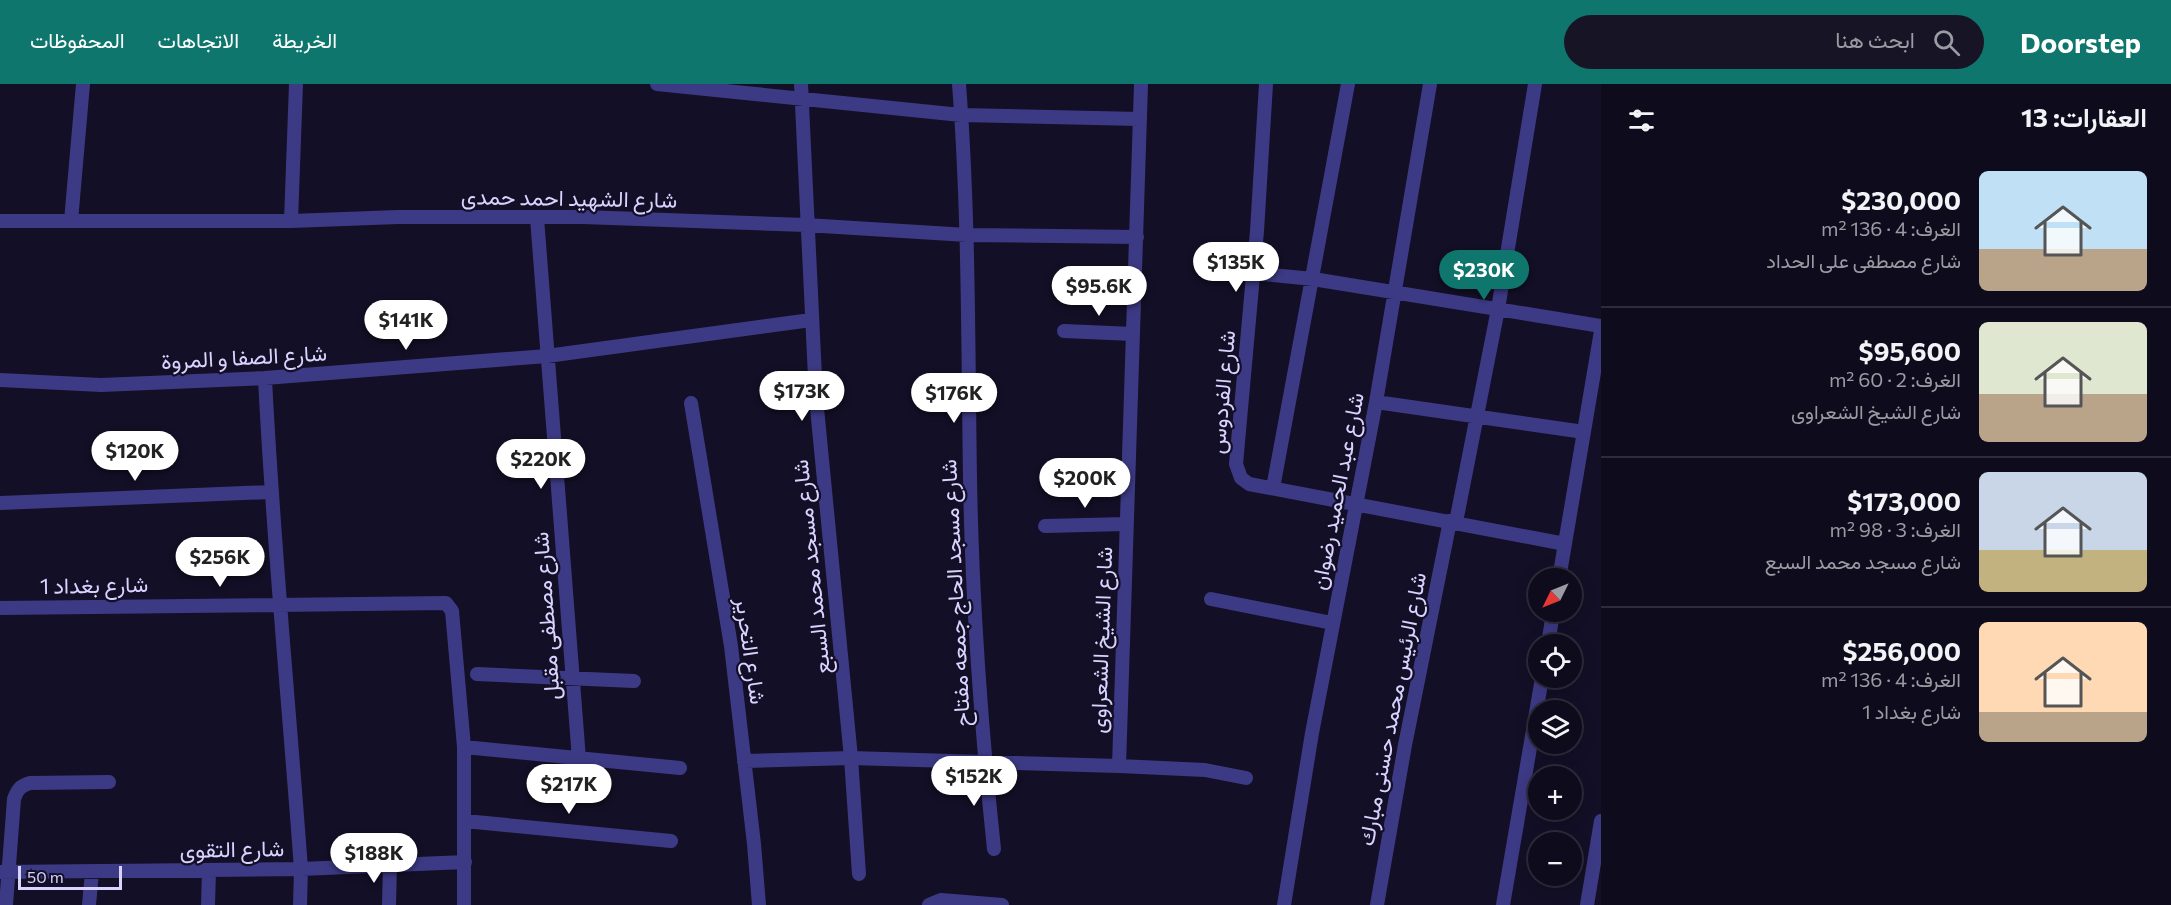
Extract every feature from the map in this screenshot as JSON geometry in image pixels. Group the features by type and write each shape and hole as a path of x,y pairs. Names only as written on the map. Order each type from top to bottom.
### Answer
{"street":[{"path":"71,221 83,84"},
{"path":"291,221 296,84"},
{"path":"657,84 961,115 1140,119"},
{"name":"شارع مسجد محمد السبع","path":"801,84 816,398 860,874"},
{"name":"شارع مسجد الحاج جمعه مفتاح","path":"959,84 967,235 973,574 985,762 994,849"},
{"name":"شارع الشيخ الشعراوى","path":"1119,766 1141,84"},
{"name":"شارع الفردوس","path":"1266,84 1253,273 1236,465 1241,478 1249,484 1273,488"},
{"path":"1348,84 1273,488 1565,544"},
{"name":"شارع عبد الحميد رضوان","path":"1284,905 1332,623 1376,402 1430,84"},
{"name":"شارع الرئيس محمد حسنى مبارك","path":"1377,905 1405,745 1498,309 1535,84"},
{"name":"شارع الشهيد احمد حمدى","path":"0,221 291,221 398,217 616,218 806,225 967,235 1137,237"},
{"name":"شارع مصطفى مقبل","path":"537,218 579,759"},
{"path":"1253,273 1313,279 1601,326"},
{"name":"شارع الصفا و المروة","path":"0,380 101,385 265,378 547,356 812,320"},
{"path":"1064,331 1133,334"},
{"path":"1561,568 1601,331"},
{"path":"265,378 270,492 281,603 301,869 300,905"},
{"path":"1376,402 1584,432"},
{"name":"شارع التحرير","path":"691,403 731,646 759,905"},
{"path":"0,503 270,492"},
{"path":"1045,526 1126,524"},
{"path":"1211,598 1332,623"},
{"name":"شارع بغداد 1","path":"0,608 281,603 446,603 452,611 464,747"},
{"path":"477,674 634,681"},
{"path":"1503,905 1540,688"},
{"path":"464,905 464,747 680,768"},
{"path":"744,761 851,758 1119,766 1205,770 1246,778"},
{"path":"6,905 5,872 16,792 22,786 30,783 109,782"},
{"path":"465,821 671,841"},
{"path":"1587,905 1601,821"},
{"name":"شارع التقوى","path":"5,872 209,871 465,862"},
{"path":"389,905 390,864"},
{"path":"208,905 209,871"},
{"path":"89,905 92,872"},
{"path":"929,905 941,900 1002,905"}]}
